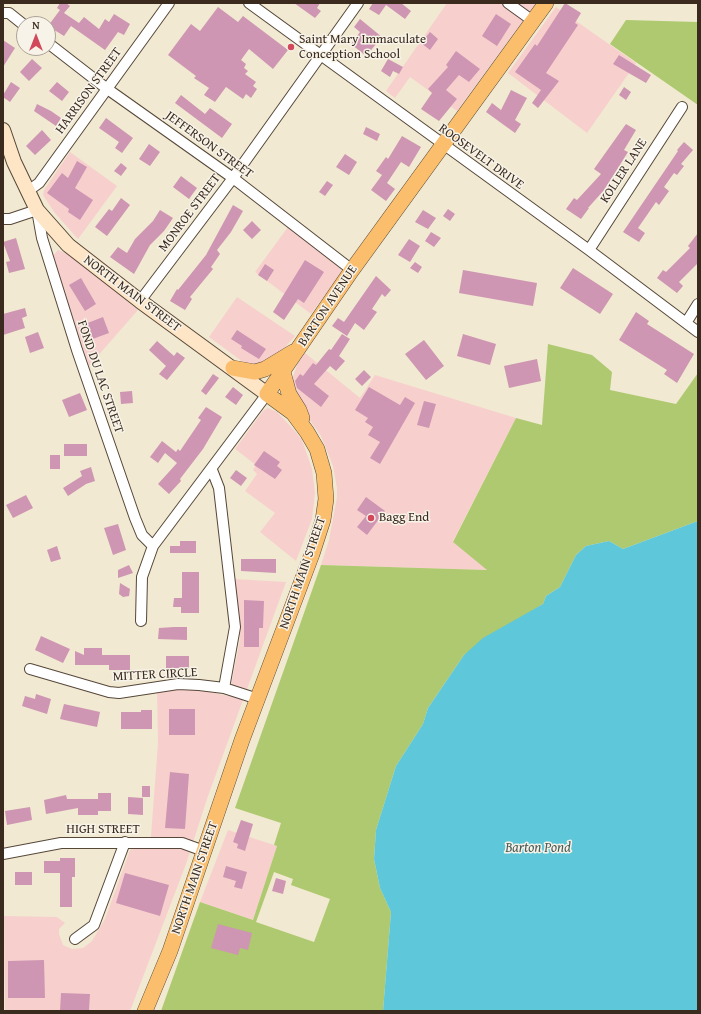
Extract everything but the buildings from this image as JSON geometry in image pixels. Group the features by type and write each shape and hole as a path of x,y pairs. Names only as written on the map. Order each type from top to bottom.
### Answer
{"main road":[{"name":"BARTON AVENUE","path":"267,394 352,270 546,3"},
{"name":"NORTH MAIN STREET","path":"3,130 14,162 37,210 68,245 140,301 293,413 317,449 324,473 326,499 323,520 204,851 170,951 144,1011"},
{"path":"233,368 255,372 265,369 298,350"},
{"path":"283,372 289,394 299,410 307,432"}],"street":[{"name":"HARRISON STREET","path":"28,191 39,183 106,88 169,3"},
{"name":"ROOSEVELT DRIVE","path":"249,3 442,145 589,250 698,332"},
{"name":"MONROE STREET","path":"140,301 233,178 358,3"},
{"path":"508,3 533,21"},
{"path":"3,13 9,13 16,19"},
{"name":"JEFFERSON STREET","path":"56,49 106,88 233,178 352,270"},
{"name":"KOLLER LANE","path":"589,250 682,107"},
{"path":"3,219 10,219 37,210"},
{"name":"FOND DU LAC STREET","path":"37,210 42,238 77,350 135,518 142,535 153,546"},
{"path":"686,322 698,304"},
{"name":"BARTON AVENUE","path":"141,621 142,577 153,546 212,470 267,394"},
{"path":"212,470 218,488 235,627 224,688"},
{"name":"MITTER CIRCLE","path":"30,669 109,692 178,684 224,688 258,699"},
{"path":"75,939 94,925 125,842"},
{"name":"HIGH STREET","path":"3,854 61,843 125,842 182,843 204,851"}],"shaded area":[{"path":"447,3 536,3 457,111 410,77 395,98 386,91"},
{"path":"556,7 636,63 587,133 508,73"},
{"path":"70,152 117,186 78,239 54,212 43,195 44,190"},
{"path":"288,227 340,266 341,269 341,273 311,314 255,272"},
{"path":"58,250 68,254 138,310 89,366 54,261 53,256"},
{"path":"237,297 295,336 280,353 262,365 247,365 209,337"},
{"path":"305,353 360,398 375,375 516,418 453,541 487,570 321,565 329,540 337,497 337,488 333,466 321,436 297,402 292,379 298,363"},
{"path":"268,408 277,412 302,440 312,469 315,493 312,519 296,561 260,532 275,513 245,491 257,474 253,470 256,465 235,449 263,411"},
{"path":"234,579 286,582 208,796 186,864 130,1011 5,1011 4,916 57,917 65,923 59,929 59,934 63,945 72,949 83,948 92,941 105,919 130,850 136,848 150,849 158,743 157,691 171,689 199,690 229,696 240,639"},
{"path":"228,830 277,846 253,920 200,902"}],"green space":[{"path":"626,20 698,22 698,105 610,44"},
{"path":"548,344 592,355 612,372 610,390 676,404 698,373 698,521 623,549 609,541 586,546 576,555 560,587 546,596 543,604 464,655 428,708 423,724 396,766 376,830 374,859 380,888 391,912 383,1011 161,1011 200,902 253,920 277,846 274,845 281,823 235,808 321,565 487,570 453,542 516,418 542,425","holes":["274,872 293,879 291,885 330,899 314,942 256,922"]}],"water":[{"name":"Barton Pond","path":"698,521 698,1011 383,1011 391,912 380,888 374,859 376,830 396,766 423,724 428,708 464,655 483,638 543,604 546,596 560,587 576,555 586,546 609,541 623,549"}],"place":[{"name":"Saint Mary Immaculate Conception School","path":"291,47"},
{"name":"Bagg End","path":"371,518"}]}
